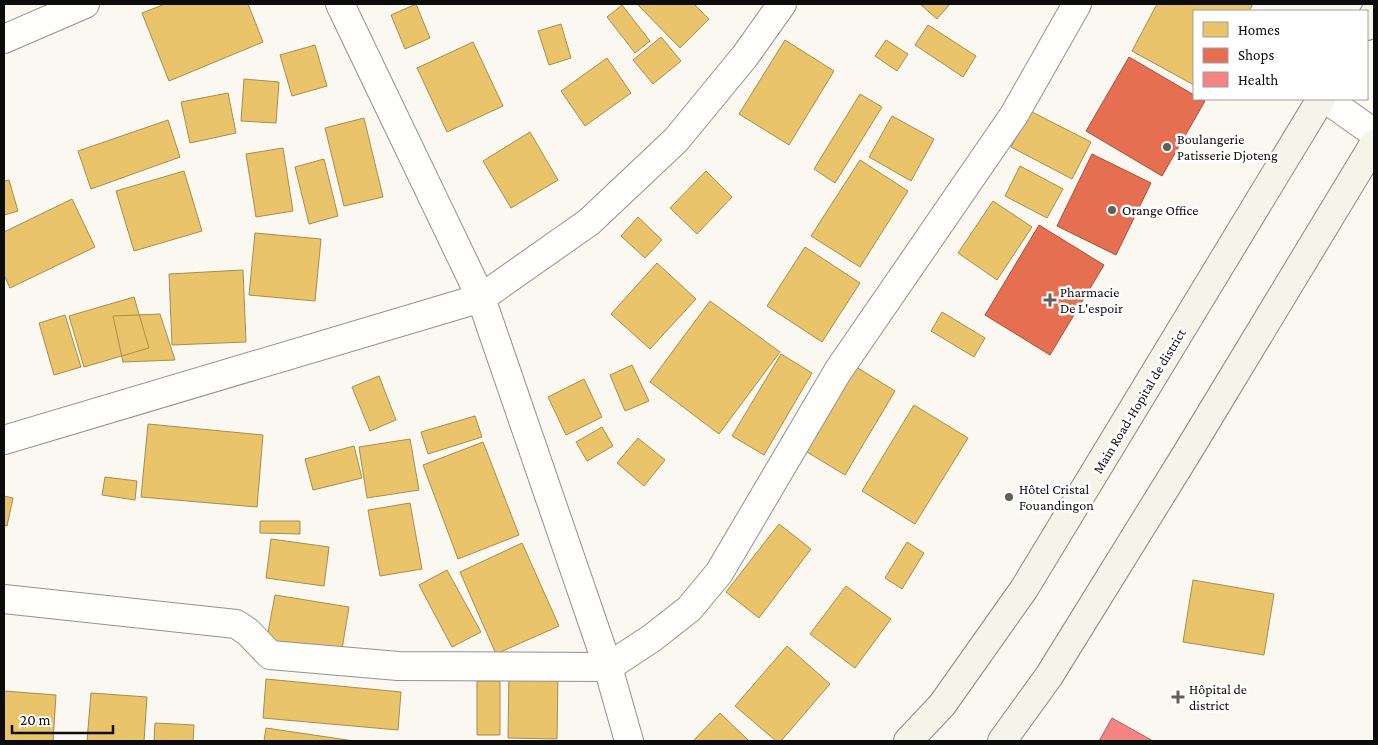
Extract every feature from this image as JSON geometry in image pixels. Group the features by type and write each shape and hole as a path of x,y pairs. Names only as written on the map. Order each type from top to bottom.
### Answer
{"main road":[{"name":"Main Road-Hopital de district","path":"908,741 942,705 1024,589 1320,100"},
{"path":"1002,741 1049,676 1188,453 1374,144"}],"street":[{"path":"4,38 85,4"},
{"path":"340,4 482,298 608,667 629,741"},
{"path":"4,440 482,298 588,222 676,140 745,56 782,4"},
{"path":"4,599 236,624 248,632 270,655 398,666 608,667 652,638 689,609 719,573 838,371 1014,115 1077,4"},
{"path":"1327,100 1374,133"}],"building: Homes":[{"path":"165,4 248,4 263,42 169,81 142,13"},
{"path":"416,4 430,38 405,49 391,15"},
{"path":"637,4 694,4 709,19 680,48"},
{"path":"920,4 950,4 937,19"},
{"path":"1157,4 1253,4 1250,10 1193,10 1193,84 1132,51"},
{"path":"622,5 650,41 635,53 607,17"},
{"path":"561,24 571,58 549,65 538,31"},
{"path":"928,25 976,56 963,77 915,45"},
{"path":"661,37 681,61 653,84 633,60"},
{"path":"785,40 834,71 789,145 739,114"},
{"path":"886,40 908,54 897,71 875,56"},
{"path":"473,42 503,106 447,132 417,68"},
{"path":"315,45 327,86 292,96 280,55"},
{"path":"607,58 631,93 585,126 561,91"},
{"path":"244,79 279,82 276,123 241,121"},
{"path":"228,93 236,133 190,143 181,102"},
{"path":"860,94 882,107 835,183 814,169"},
{"path":"1030,111 1091,142 1072,179 1011,147"},
{"path":"892,116 934,139 911,181 869,157"},
{"path":"364,118 383,197 344,206 325,128"},
{"path":"168,120 180,157 91,189 78,151"},
{"path":"530,132 558,180 511,208 483,161"},
{"path":"283,148 293,211 256,217 246,154"},
{"path":"324,159 338,216 309,224 295,167"},
{"path":"860,160 908,191 860,267 811,236"},
{"path":"1020,166 1063,189 1047,218 1005,196"},
{"path":"184,171 202,231 134,251 116,191"},
{"path":"706,171 732,197 697,234 670,208"},
{"path":"9,180 18,211 4,215 4,181"},
{"path":"72,199 95,247 10,288 4,275 4,232"},
{"path":"993,201 1032,227 997,280 958,253"},
{"path":"638,217 662,240 645,258 621,236"},
{"path":"255,233 321,239 315,301 249,295"},
{"path":"805,247 860,283 822,342 767,306"},
{"path":"657,263 696,299 650,349 611,314"},
{"path":"243,270 246,342 172,345 169,274"},
{"path":"134,297 149,348 84,367 69,316"},
{"path":"710,301 780,352 719,434 650,382"},
{"path":"942,312 985,338 974,357 931,331"},
{"path":"160,314 175,360 123,362 113,316"},
{"path":"65,315 81,367 54,375 39,323"},
{"path":"781,354 812,373 764,455 732,436"},
{"path":"632,365 649,401 625,411 610,375"},
{"path":"853,365 895,391 845,475 802,449"},
{"path":"379,376 396,420 370,431 352,387"},
{"path":"584,379 602,417 566,435 548,397"},
{"path":"914,405 968,438 915,524 862,491"},
{"path":"475,416 482,437 428,454 421,432"},
{"path":"148,424 263,435 257,507 141,497"},
{"path":"602,427 613,446 587,461 576,442"},
{"path":"638,438 665,460 644,486 617,463"},
{"path":"410,439 419,490 367,498 359,447"},
{"path":"483,442 519,535 458,559 423,465"},
{"path":"354,446 362,478 313,490 305,459"},
{"path":"105,477 137,481 135,500 102,495"},
{"path":"4,496 13,498 7,526 4,525"},
{"path":"410,503 422,569 380,576 368,510"},
{"path":"260,521 300,521 300,534 260,533"},
{"path":"779,524 811,549 759,618 726,592"},
{"path":"271,539 329,547 324,586 266,578"},
{"path":"907,542 924,553 902,589 885,578"},
{"path":"522,543 559,626 496,654 460,572"},
{"path":"447,570 481,632 452,647 419,585"},
{"path":"1193,580 1274,594 1264,655 1183,642"},
{"path":"846,586 891,619 855,668 810,634"},
{"path":"275,595 349,607 341,655 266,643"},
{"path":"787,646 830,684 781,741 776,741 735,706"},
{"path":"509,674 558,674 557,739 508,738"},
{"path":"266,679 401,692 398,730 263,718"},
{"path":"477,681 500,681 500,735 477,735"},
{"path":"4,691 56,695 53,741 4,741"},
{"path":"91,693 147,697 144,741 87,741"},
{"path":"720,713 749,741 693,741"},
{"path":"155,723 194,725 193,741 154,741"},
{"path":"266,728 354,741 264,741"}],"building: Shops":[{"path":"1129,57 1193,94 1193,100 1205,101 1162,176 1086,131"},
{"path":"1092,154 1151,183 1116,255 1057,226"},
{"path":"1039,225 1104,265 1050,355 985,315"}],"building: Health":[{"path":"1112,718 1153,741 1099,741"}],"place":[{"name":"Boulangerie Patisserie Djoteng","path":"1167,147"},
{"name":"Orange Office","path":"1112,210"},
{"name":"Pharmacie De L'espoir","path":"1050,300"},
{"name":"Hôtel Cristal Fouandingon","path":"1009,497"},
{"name":"Hôpital de district","path":"1178,697"}]}
